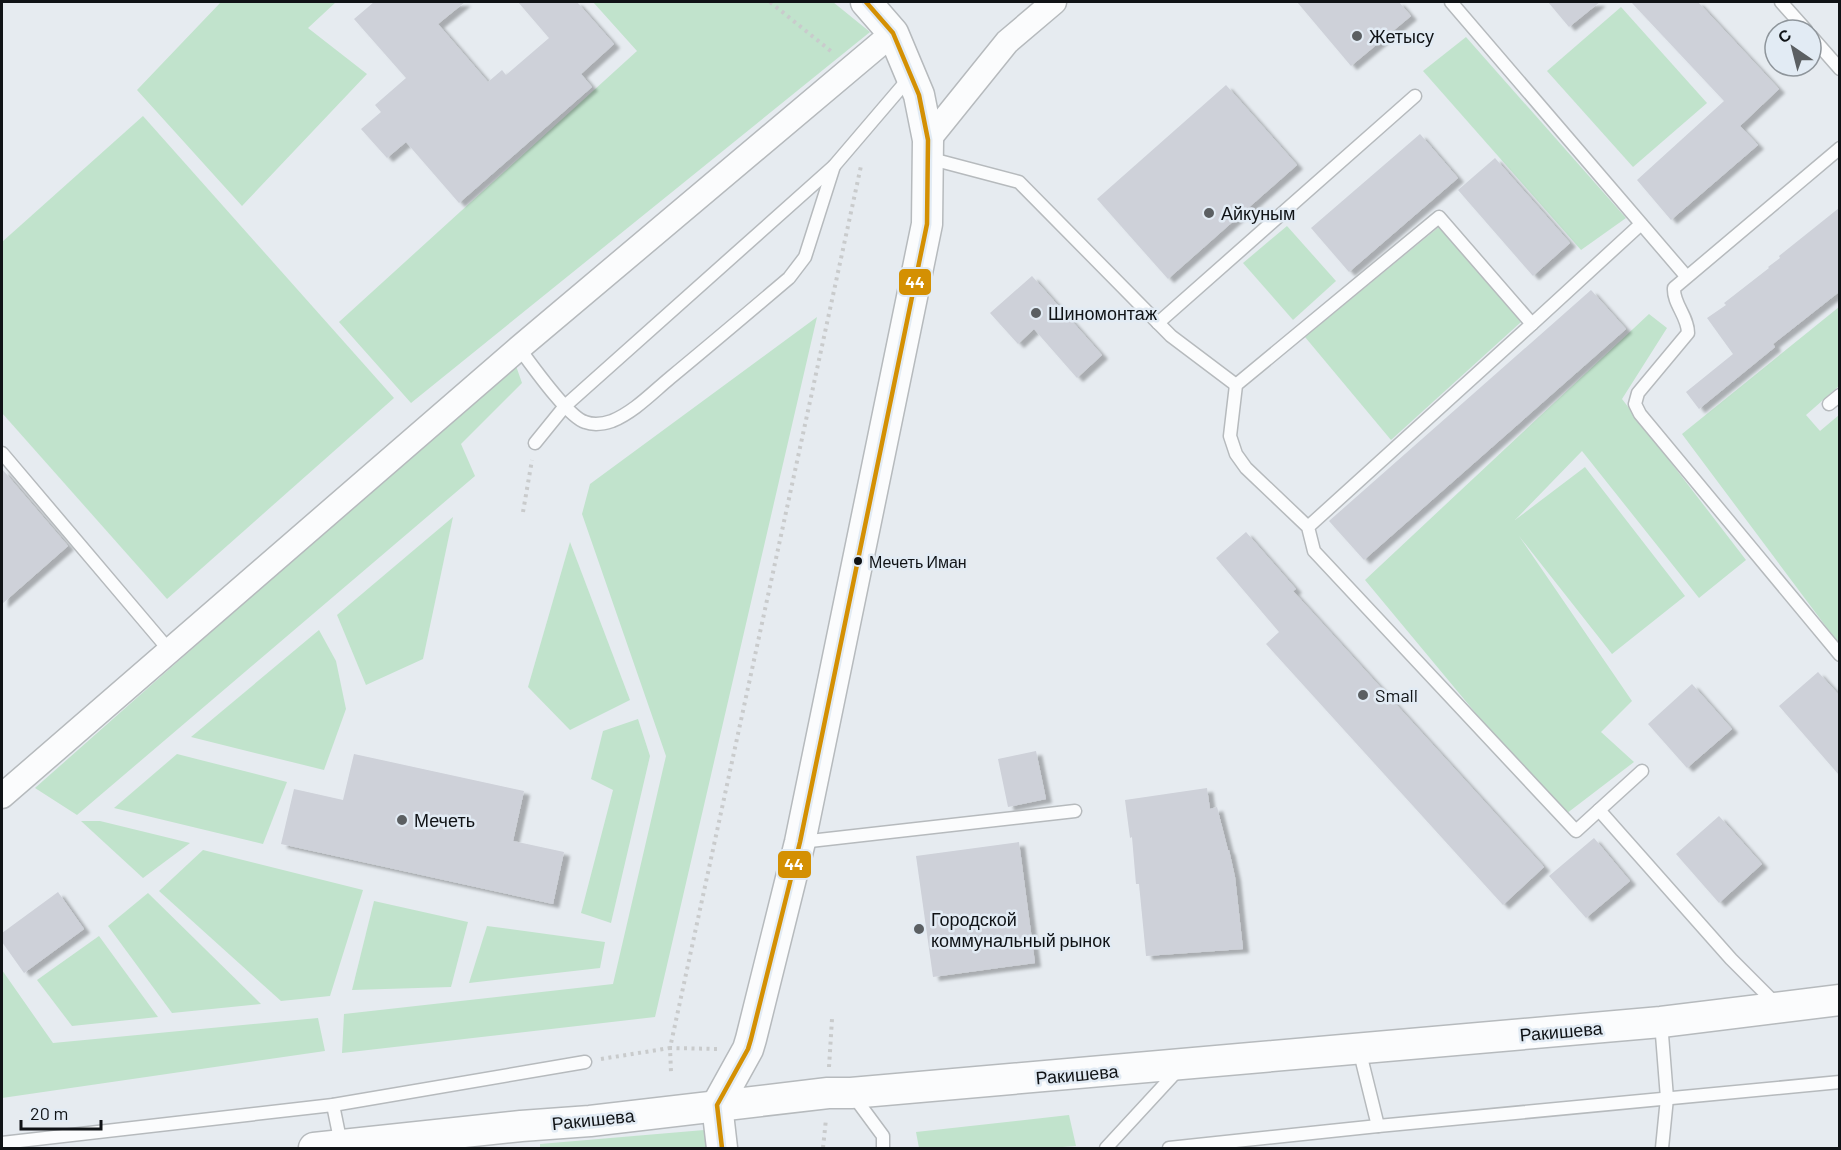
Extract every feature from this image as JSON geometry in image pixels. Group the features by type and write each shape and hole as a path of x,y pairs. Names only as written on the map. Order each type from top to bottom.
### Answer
{"street":[{"path":"722,1149 717,1105 748,1049 800,842 927,224 928,149 919,95 893,33 866,2"},
{"path":"928,149 1007,42 1054,2"},
{"path":"2,796 519,348 893,33"},
{"name":"Ракишева","path":"328,1147 828,1093 851,1093 1182,1065 1661,1022 1839,1000"}],"lane":[{"path":"1451,2 1686,276"},
{"path":"1781,2 1795,18"},
{"path":"1823,50 1839,69"},
{"path":"535,443 565,406 834,166 911,76"},
{"path":"1158,322 1415,96"},
{"path":"1839,148 1674,288 1673,296 1688,324 1688,333 1638,393 1635,404 1640,414 1839,656"},
{"path":"928,149 1019,182 1171,336 1236,385"},
{"path":"519,348 565,406 580,420 594,424 611,422 629,412 789,278 805,257 834,166"},
{"path":"1532,324 1439,217 1236,385 1230,436 1236,454 1246,468 1308,527 1314,551 1576,831 1642,771"},
{"path":"1308,527 1641,224"},
{"path":"1829,404 1839,395"},
{"path":"2,453 169,650"},
{"path":"1599,810 1731,959 1779,1007"},
{"path":"800,842 1075,812"},
{"path":"1661,1022 1667,1098 1662,1149"},
{"path":"1359,1049 1378,1126"},
{"path":"2,1143 333,1105 585,1062"},
{"path":"1106,1149 1182,1065"},
{"path":"1169,1149 1378,1126 1839,1082"},
{"path":"851,1093 883,1136 883,1149"},
{"path":"328,1147 333,1105"}],"path":[{"path":"770,2 852,67"},
{"path":"671,1072 670,1048 870,125"},
{"path":"523,512 535,443"},
{"path":"585,1062 670,1048 748,1049"}],"green space":[{"path":"221,2 336,2 308,28 367,74 242,206 137,90"},
{"path":"593,2 833,2 870,32 411,403 339,322 637,51"},
{"path":"1621,7 1707,103 1633,167 1547,71"},
{"path":"1466,37 1626,218 1581,250 1423,71"},
{"path":"143,116 394,398 167,599 2,413 2,242"},
{"path":"1287,226 1336,281 1293,320 1243,263"},
{"path":"1440,226 1521,322 1391,440 1305,337"},
{"path":"1839,307 1839,386 1806,415 1820,431 1839,415 1839,644 1682,434"},
{"path":"1649,314 1667,328 1622,399 1746,560 1699,598 1582,451 1515,520 1585,467 1685,596 1612,654 1519,536 1632,701 1601,732 1634,762 1562,817 1365,580"},
{"path":"817,317 655,1017 342,1053 344,1014 613,984 666,756 582,514 590,484"},
{"path":"515,363 522,383 461,444 475,476 77,815 35,788"},
{"path":"453,517 423,659 366,685 337,615"},
{"path":"570,542 630,700 570,730 528,687"},
{"path":"319,630 336,661 346,709 324,770 191,737"},
{"path":"638,719 650,756 611,923 581,913 613,790 591,779 603,731"},
{"path":"177,754 287,782 263,844 114,808"},
{"path":"81,821 100,821 190,843 143,878"},
{"path":"203,850 363,890 330,996 281,1001 159,891"},
{"path":"148,893 261,1004 172,1013 108,926"},
{"path":"374,901 468,922 451,987 352,990"},
{"path":"487,926 605,942 600,968 469,983"},
{"path":"99,936 158,1017 72,1026 37,980"},
{"path":"2,970 53,1043 318,1018 325,1051 2,1098"},
{"path":"1069,1115 1076,1146 919,1148 916,1132"},
{"path":"716,1129 718,1148 540,1148 540,1144"}],"building":[{"path":"374,2 465,2 438,24 488,82 502,70 506,75 549,38 518,2 577,2 614,44 581,74 592,87 459,203 406,142 387,158 361,129 381,112 375,105 406,78 354,19"},
{"path":"1297,2 1399,2 1411,16 1351,66"},
{"path":"1548,2 1600,2 1569,27"},
{"path":"1631,2 1698,2 1763,72 1763,78 1769,78 1779,89 1740,126 1758,145 1671,220 1637,180 1724,101"},
{"path":"1226,85 1297,165 1168,279 1097,199"},
{"path":"1420,134 1458,178 1349,272 1311,228"},
{"path":"1495,158 1570,243 1533,276 1458,190"},
{"path":"1839,208 1839,292 1773,344 1775,347 1699,409 1686,392 1733,354 1707,318 1726,305 1724,303"},
{"path":"1032,276 1102,355 1077,378 1034,329 1018,344 990,313"},
{"path":"1591,290 1626,329 1364,560 1329,521"},
{"path":"2,469 68,546 2,604"},
{"path":"1246,532 1296,589 1293,591 1544,867 1503,905 1266,644 1279,632 1216,558"},
{"path":"1818,672 1839,695 1839,775 1779,706"},
{"path":"1692,684 1732,729 1687,768 1648,724"},
{"path":"1036,751 1046,799 1008,807 998,759"},
{"name":"Мечеть","path":"354,754 524,791 513,841 564,852 553,904 281,844 294,789 343,800"},
{"path":"1207,788 1210,809 1217,807 1229,850 1235,877 1243,949 1146,956 1139,884 1136,884 1132,837 1130,838 1125,800"},
{"path":"1719,816 1762,864 1719,903 1676,854"},
{"path":"1594,838 1630,881 1586,918 1549,876"},
{"path":"1019,842 1035,963 933,977 916,856"},
{"path":"58,892 84,929 24,973 2,942 2,933"}],"transit line":[{"name":"44","path":"722,1148 717,1105 748,1049 800,842 927,224 928,140 919,95 893,33 866,2"}],"place":[{"name":"Жетысу","path":"1357,36"},
{"name":"Айкуным","path":"1209,213"},
{"name":"Шиномонтаж","path":"1036,313"},
{"name":"Мечеть Иман","path":"858,561"},
{"name":"Small","path":"1363,695"},
{"name":"Мечеть","path":"402,820"},
{"name":"Городской коммунальный рынок","path":"919,929"}]}
